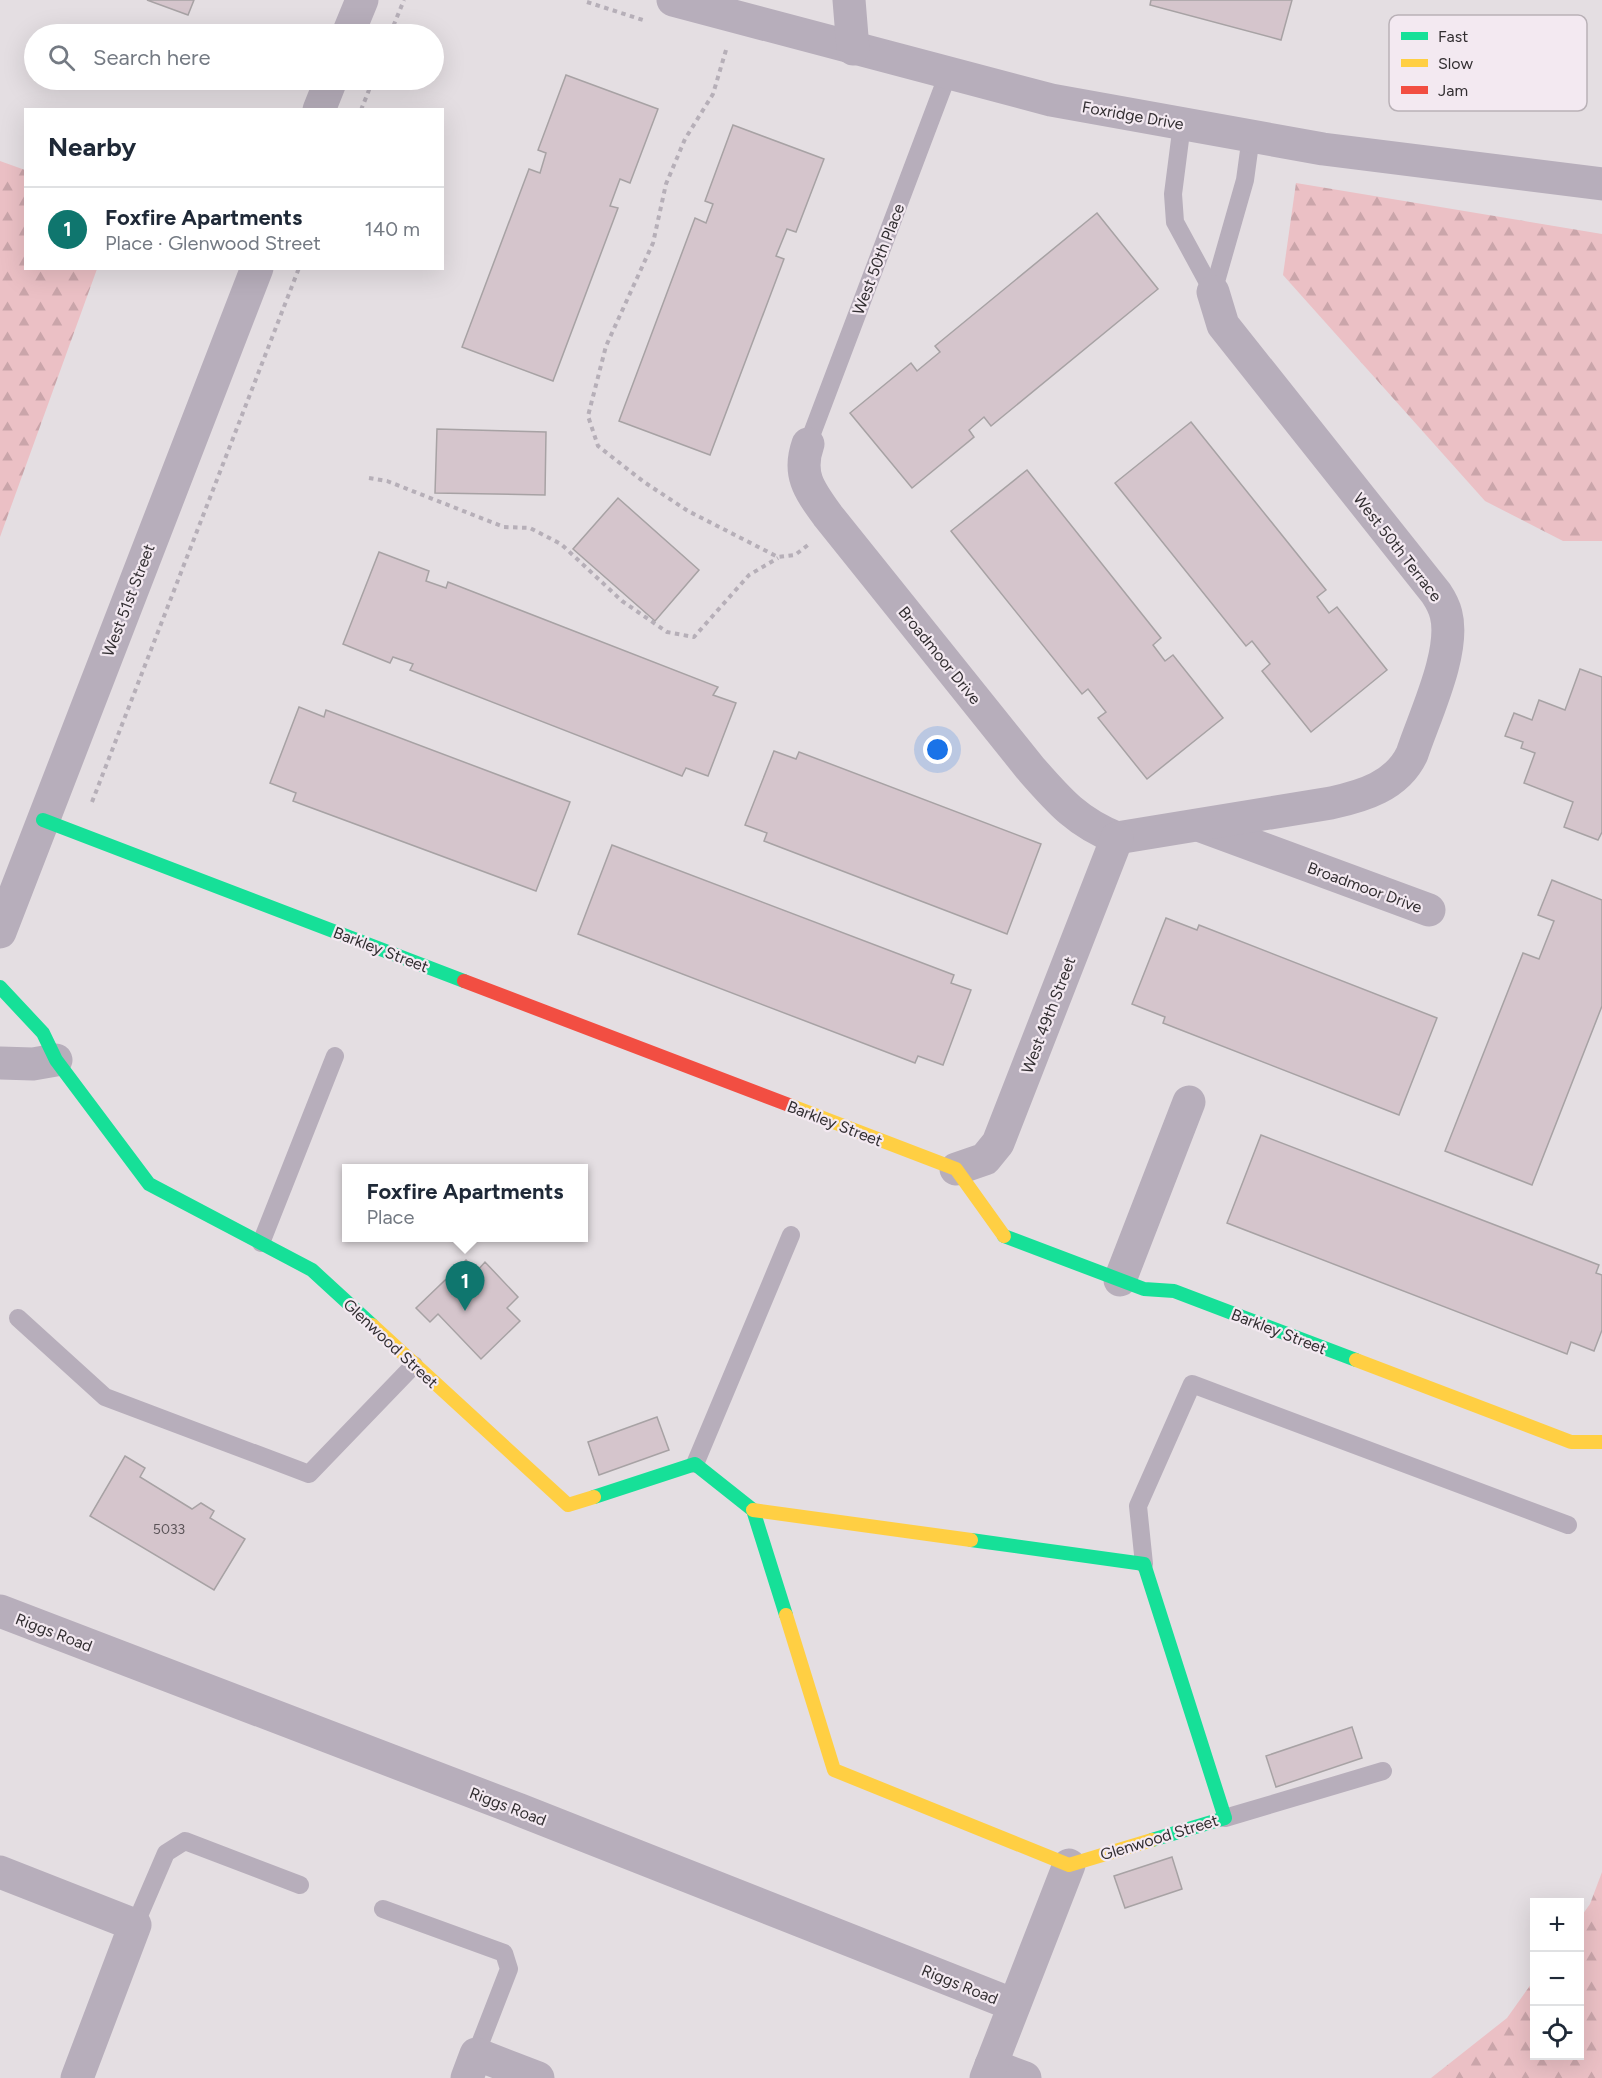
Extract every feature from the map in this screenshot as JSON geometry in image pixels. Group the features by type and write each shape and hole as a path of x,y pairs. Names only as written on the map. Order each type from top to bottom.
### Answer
{"street":[{"path":"352,24 362,0"},
{"name":"Foxridge Drive","path":"673,0 1051,100 1251,136 1499,173 1602,184"},
{"path":"849,0 853,48"},
{"path":"320,108 327,90"},
{"name":"West 51st Street","path":"0,933 256,270"},
{"name":"West 50th Terrace","path":"1117,838 1351,799 1384,785 1398,776 1412,754 1447,640 1446,612 1436,593 1223,325 1213,292"},
{"name":"Broadmoor Drive","path":"808,444 802,468 810,488 828,516 1031,769 1066,808 1086,824 1117,838"},
{"name":"Barkley Street","path":"43,820 956,1169 1006,1238 1144,1289 1174,1291 1571,1443 1602,1442"},
{"name":"Broadmoor Drive","path":"1199,825 1429,910"},
{"name":"West 49th Street","path":"956,1169 980,1162 990,1155 998,1143 1117,838"},
{"name":"Glenwood Street","path":"0,987 43,1033 56,1060 149,1184 312,1270 567,1505 694,1464"},
{"path":"0,1063 33,1064 56,1060"},
{"path":"1120,1280 1189,1102"},
{"path":"694,1464 753,1510 1143,1563"},
{"path":"753,1510 834,1770 1069,1864 989,2071 1026,2078"},
{"name":"Glenwood Street","path":"1069,1864 1225,1818 1143,1563"},
{"name":"Riggs Road","path":"0,1611 531,1815 1014,2006"},
{"path":"0,1872 135,1925 77,2078"},
{"path":"472,2066 538,2078"}],"lane":[{"name":"West 50th Place","path":"808,444 948,74"},
{"path":"1182,124 1173,194 1175,222 1213,292"},
{"path":"1213,292 1245,180 1251,136"},
{"path":"261,1243 335,1056"},
{"path":"694,1464 791,1235"},
{"path":"18,1318 105,1397 309,1474 414,1365"},
{"path":"1143,1563 1138,1506 1192,1384 1568,1526"},
{"path":"1225,1818 1383,1771"},
{"path":"135,1925 166,1853 185,1841 300,1885"},
{"path":"383,1909 504,1953 509,1969 472,2066"}],"path":[{"path":"394,24 404,0"},
{"path":"727,47 713,94 685,139 666,184 653,243 606,346 588,416 598,446 644,482 688,511 778,557"},
{"path":"362,108 369,90"},
{"path":"90,806 298,270"},
{"path":"369,478 387,481 504,527 530,528 561,544 622,601 667,632 694,637 749,575 778,557 795,555 810,543"}],"green space":[{"path":"0,161 24,170 24,270 97,270 0,537"},
{"path":"1296,183 1602,234 1602,541 1563,541 1485,501 1283,275"},
{"path":"1602,1872 1602,2078 1431,2078 1507,2018 1530,1986 1530,2060 1584,2060 1584,1912 1590,1904"}],"building":[{"path":"147,0 194,0 188,15"},
{"path":"1151,0 1292,0 1281,40 1150,5"},
{"path":"566,75 658,109 630,183 620,179 610,206 618,208 553,381 462,347 529,169 540,173 546,153 538,150"},
{"path":"733,125 824,159 796,232 787,229 776,256 784,259 710,455 619,421 695,218 706,223 713,204 705,201"},
{"path":"1097,213 1158,289 991,426 984,417 969,430 974,437 912,488 850,413 911,363 917,371 940,352 935,346"},
{"path":"1191,422 1326,590 1317,597 1329,613 1337,607 1387,670 1311,732 1262,671 1270,664 1252,641 1246,646 1115,483"},
{"path":"437,429 546,432 545,495 435,493"},
{"path":"1027,470 1161,638 1153,645 1165,661 1173,655 1223,718 1147,779 1098,718 1106,712 1088,689 1082,694 951,531"},
{"path":"618,498 699,570 655,621 573,549"},
{"path":"379,552 429,571 426,581 446,588 448,582 718,687 713,695 736,703 708,776 686,768 682,776 410,670 413,664 393,657 390,663 343,644"},
{"path":"1580,669 1602,677 1602,832 1598,840 1564,827 1573,802 1524,783 1535,753 1521,748 1523,742 1505,736 1514,713 1532,720 1539,700 1565,710"},
{"path":"299,707 324,717 326,710 570,802 536,891 293,801 296,793 270,783"},
{"path":"774,751 796,759 799,752 1041,844 1007,934 764,841 767,833 745,825"},
{"path":"612,845 954,975 951,983 971,990 943,1065 918,1056 915,1063 578,934"},
{"path":"1552,880 1602,900 1602,1006 1532,1185 1445,1151 1523,953 1539,959 1554,921 1538,915"},
{"path":"1166,918 1197,930 1199,925 1437,1018 1399,1115 1163,1023 1165,1017 1132,1004"},
{"path":"1261,1135 1599,1265 1596,1273 1602,1275 1602,1330 1594,1351 1571,1342 1567,1354 1227,1223"},
{"path":"466,1260 477,1271 485,1262 518,1297 507,1308 520,1321 481,1359 438,1314 430,1322 416,1308"},
{"path":"657,1417 669,1450 599,1475 588,1442"},
{"path":"125,1456 145,1468 140,1477 192,1509 201,1503 214,1511 210,1518 245,1539 214,1590 90,1516"},
{"path":"1352,1727 1362,1758 1276,1787 1266,1756"},
{"path":"1172,1857 1182,1889 1125,1908 1114,1876"}],"traffic: fast":[{"path":"43,820 464,981"},
{"path":"0,987 43,1033 56,1060 149,1184 312,1270 372,1325"},
{"path":"1004,1236 1144,1289 1174,1291 1356,1360"},
{"path":"594,1497 695,1464 753,1510 786,1615"},
{"path":"971,1540 1144,1564 1225,1818 1152,1840"}],"traffic: slow":[{"path":"789,1105 956,1169 1004,1236"},
{"path":"372,1325 568,1505 594,1497"},
{"path":"1356,1360 1571,1442 1602,1442"},
{"path":"753,1510 971,1540"},
{"path":"786,1615 834,1770 1069,1865 1152,1840"}],"traffic: jam":[{"path":"464,981 789,1105"}],"place":[{"name":"Foxfire Apartments","path":"465,1311"}]}
